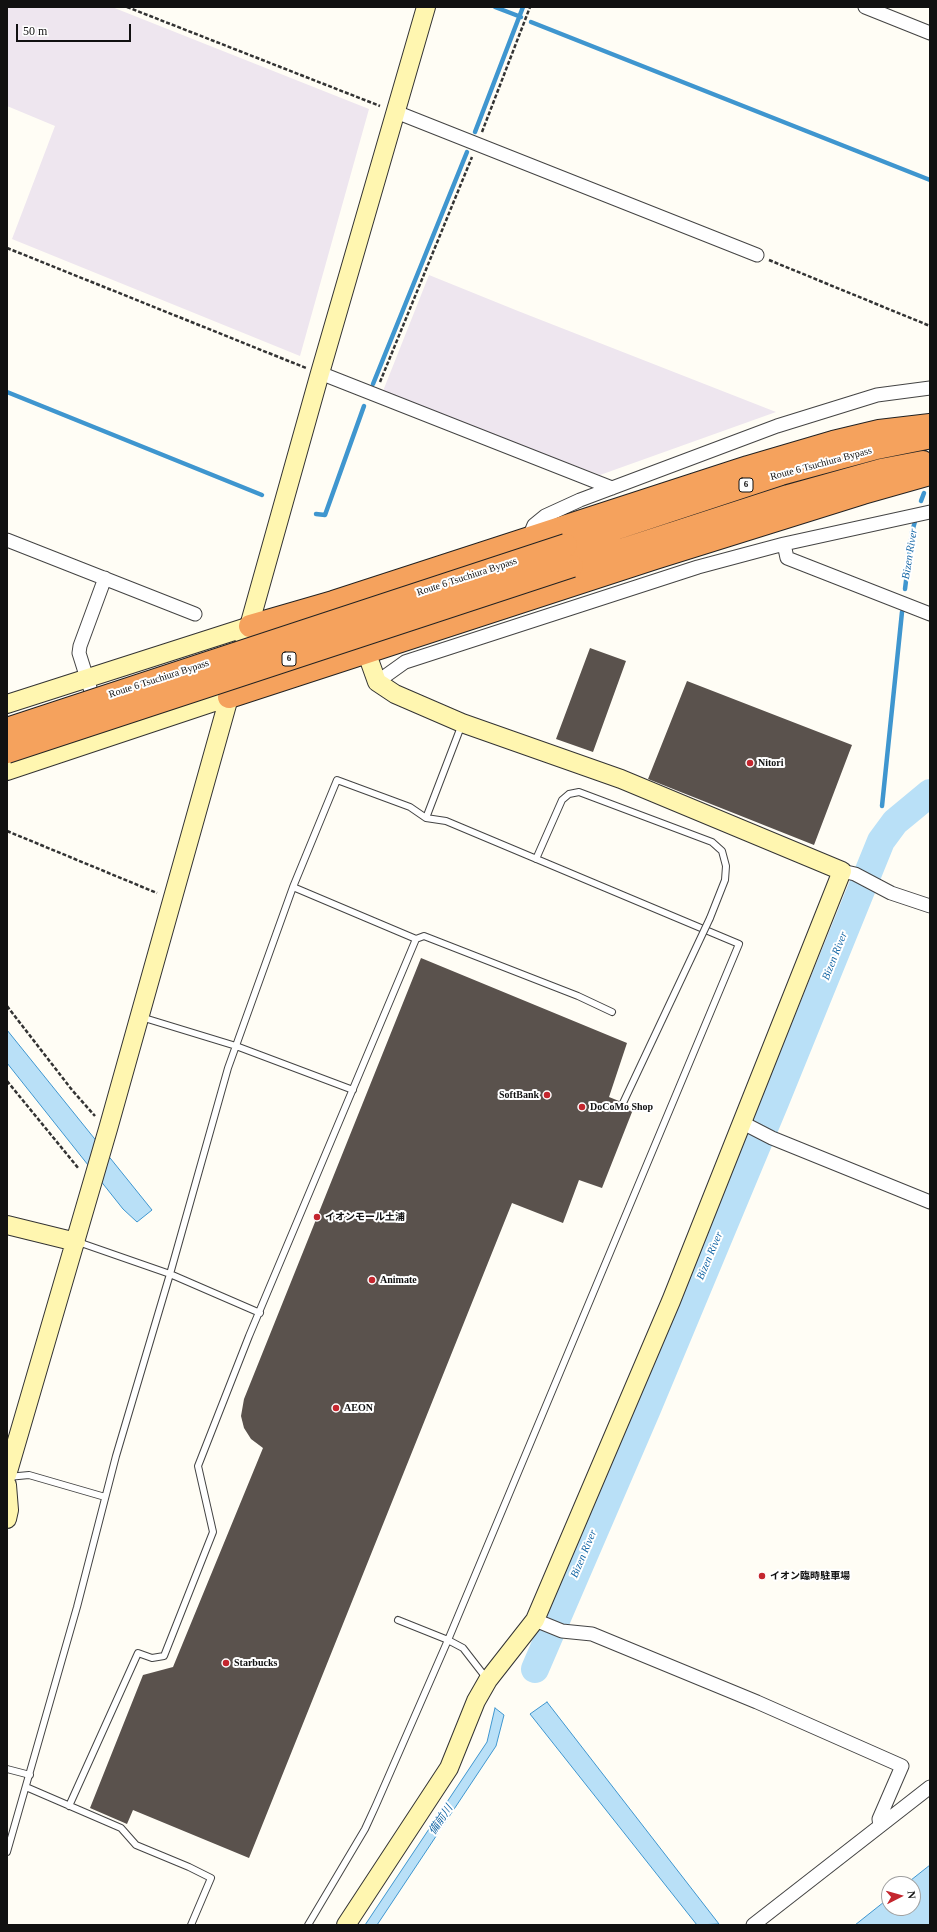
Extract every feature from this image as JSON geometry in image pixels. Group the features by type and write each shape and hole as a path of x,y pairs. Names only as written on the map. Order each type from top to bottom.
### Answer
{"highway":[{"path":"250,626 333,602 748,467 833,442 879,431 930,425"},
{"name":"Route 6 Tsuchiura Bypass","path":"7,729 781,474 877,448 930,437"},
{"name":"6","path":"7,752 788,496 881,470 930,461"},
{"path":"229,697 655,558 863,493 930,474"}],"street":[{"path":"7,1476 76,1242 320,373 426,7"},
{"path":"865,7 930,33"},
{"path":"396,112 757,255"},
{"path":"320,373 612,488"},
{"path":"529,537 534,525 545,516 612,488 777,426 877,395 930,388"},
{"path":"377,682 405,662 698,567 784,544 930,512"},
{"path":"7,540 195,614"},
{"path":"784,544 787,558 930,614"},
{"path":"105,578 80,646 79,653 105,738"},
{"path":"333,602 347,609 358,624 366,653 377,682 395,694 462,723 621,779 848,873 891,893 930,906"},
{"path":"7,704 250,626"},
{"path":"7,771 229,697"},
{"path":"346,1925 449,1768 476,1701 488,1680 541,1622 668,1308 748,1126 848,873"},
{"path":"748,1126 772,1138 930,1202"},
{"path":"7,1225 76,1242"},
{"path":"7,1485 9,1510 7,1519"},
{"path":"541,1622 562,1631 592,1634 757,1702 902,1766 879,1819 880,1826"},
{"path":"752,1925 930,1787"}],"lane":[{"path":"426,818 462,723"},
{"path":"7,1852 76,1612 116,1456 236,1046 292,887 337,780 410,807 426,818 446,821 739,944 448,1640 365,1830 308,1925"},
{"path":"536,859 562,800 569,794 579,792 712,842 722,851 726,866 725,880 710,918 623,1103"},
{"path":"292,887 416,939 424,936 578,996 612,1012"},
{"path":"69,1806 138,1653 152,1658 164,1656 192,1589 213,1532 198,1466 260,1312 416,939"},
{"path":"140,1017 236,1046 353,1090"},
{"path":"76,1242 170,1274 260,1312"},
{"path":"7,1476 29,1475 105,1497"},
{"path":"398,1620 448,1640 463,1648 488,1680"},
{"path":"7,1768 30,1775"},
{"path":"26,1787 121,1828 136,1845 189,1867 211,1878 191,1925"}],"path":[{"path":"127,7 396,112"},
{"path":"374,395 477,144 530,7"},
{"path":"7,248 320,373"},
{"path":"757,255 930,326"},
{"path":"7,831 164,895 173,896"},
{"path":"7,1006 72,1090 108,1129"},
{"path":"7,1081 92,1184"}],"shaded area":[{"path":"7,7 112,7 369,109 300,356 12,239 55,126 7,106"},
{"path":"429,275 776,412 600,475 472,427 383,391"}],"water":[{"path":"930,791 930,809 902,826 895,817"},
{"path":"7,1030 152,1210 137,1222 123,1209 7,1063"},
{"path":"547,1702 719,1924 697,1925 530,1714"},
{"name":"備前川","path":"495,1708 504,1715 496,1746 377,1925 365,1925 487,1742"},
{"path":"930,1865 930,1925 855,1925 881,1904 881,1916 921,1916 921,1876 916,1876"}],"building":[{"path":"590,648 626,661 593,752 556,739"},
{"name":"Nitori","path":"687,681 852,745 814,845 648,779"},
{"name":"AEON","path":"421,958 627,1043 609,1097 619,1101 621,1107 627,1105 634,1107 602,1188 579,1180 563,1223 512,1203 249,1858 133,1810 127,1824 90,1808 143,1675 173,1667 263,1448 251,1439 244,1428 241,1416 244,1399"}],"waterway":[{"path":"495,7 521,17"},
{"path":"475,132 523,7"},
{"path":"531,22 930,180"},
{"path":"373,384 467,152"},
{"path":"7,392 262,495"},
{"path":"316,514 325,515 364,406"},
{"name":"Bizen River","path":"921,501 924,493"},
{"name":"Bizen River","path":"905,589 912,532 916,518"},
{"name":"Bizen River","path":"882,806 902,612"},
{"name":"Bizen River","path":"535,1669 647,1409 775,1102 881,841 895,822 930,793"}],"place":[{"name":"Nitori","path":"750,763"},
{"name":"SoftBank","path":"547,1095"},
{"name":"DoCoMo Shop","path":"582,1107"},
{"name":"イオンモール土浦","path":"317,1217"},
{"name":"Animate","path":"372,1280"},
{"name":"AEON","path":"336,1408"},
{"name":"イオン臨時駐車場","path":"762,1576"},
{"name":"Starbucks","path":"226,1663"}]}
